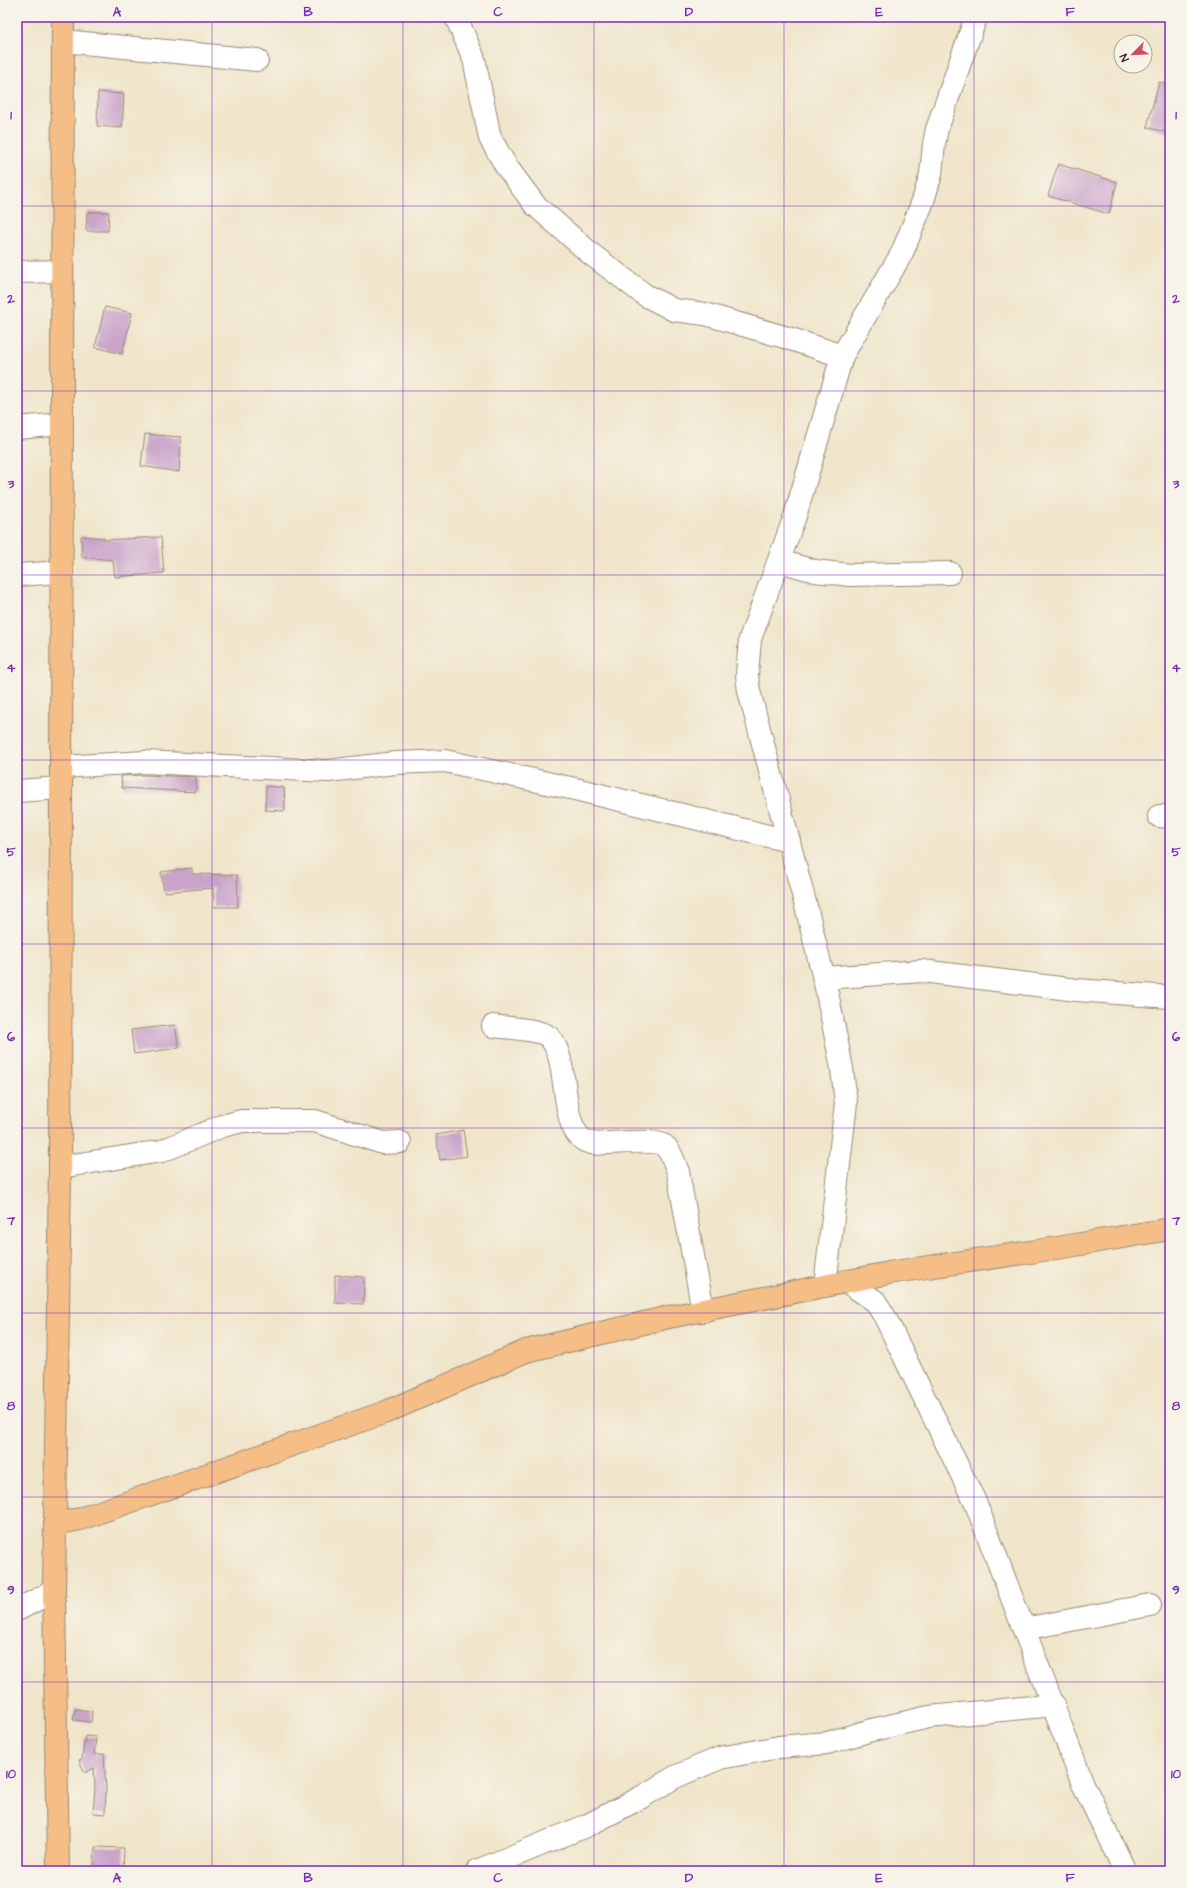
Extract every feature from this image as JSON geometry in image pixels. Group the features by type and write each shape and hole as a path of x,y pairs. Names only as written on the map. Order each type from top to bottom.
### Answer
{"main road":[{"path":"58,1871 54,1591 60,1167 63,17"},
{"path":"56,1524 80,1519 386,1412 526,1352 703,1310 846,1281 894,1272 1057,1248 1170,1229"}],"street":[{"path":"456,17 474,59 490,138 506,166 535,205 591,254 645,295 674,310 705,314 791,339 842,356"},
{"path":"825,1286 846,1103 842,1069 824,978 749,691 747,675 750,639 795,516 842,356 902,253 924,201 931,174 937,129 976,17"},
{"path":"63,41 257,60"},
{"path":"17,272 62,271"},
{"path":"17,428 62,424"},
{"path":"779,561 815,571 850,575 950,573"},
{"path":"17,575 62,572"},
{"path":"17,791 61,778 145,762 328,771 395,763 445,761 575,789 789,841"},
{"path":"824,978 922,972 1077,990 1170,997"},
{"path":"493,1026 533,1031 548,1036 556,1049 571,1118 577,1135 586,1141 598,1144 653,1142 665,1146 673,1156 678,1172 703,1310"},
{"path":"60,1167 162,1151 222,1126 242,1121 315,1120 382,1143 400,1142"},
{"path":"846,1281 875,1301 885,1317 976,1504 1054,1705 1082,1784 1125,1871"},
{"path":"17,1610 54,1591"},
{"path":"1024,1629 1150,1605"},
{"path":"477,1871 588,1825 640,1798 675,1777 720,1758 779,1747 827,1743 929,1717 1054,1705"}],"building":[{"path":"1159,82 1170,85 1170,134 1147,127"},
{"path":"98,92 124,94 122,128 97,126"},
{"path":"1058,164 1117,182 1109,214 1048,196"},
{"path":"87,212 109,212 108,231 86,231"},
{"path":"105,307 132,313 122,354 95,347"},
{"path":"145,434 181,437 179,472 141,466"},
{"path":"81,536 104,538 104,540 161,537 164,573 115,577 113,560 82,557"},
{"path":"145,775 196,777 196,792 122,788 121,776"},
{"path":"266,786 284,788 285,811 265,810"},
{"path":"192,868 192,874 237,875 238,907 214,907 213,888 164,892 161,872"},
{"path":"175,1025 179,1048 134,1054 131,1030"},
{"path":"463,1130 467,1156 440,1160 436,1135"},
{"path":"335,1275 364,1277 363,1304 335,1303"},
{"path":"75,1709 92,1711 91,1722 73,1720"},
{"path":"85,1736 96,1737 94,1755 104,1754 106,1790 105,1814 93,1813 95,1788 94,1768 85,1773 79,1760 82,1759"},
{"path":"95,1847 124,1848 123,1871 94,1871"}]}
